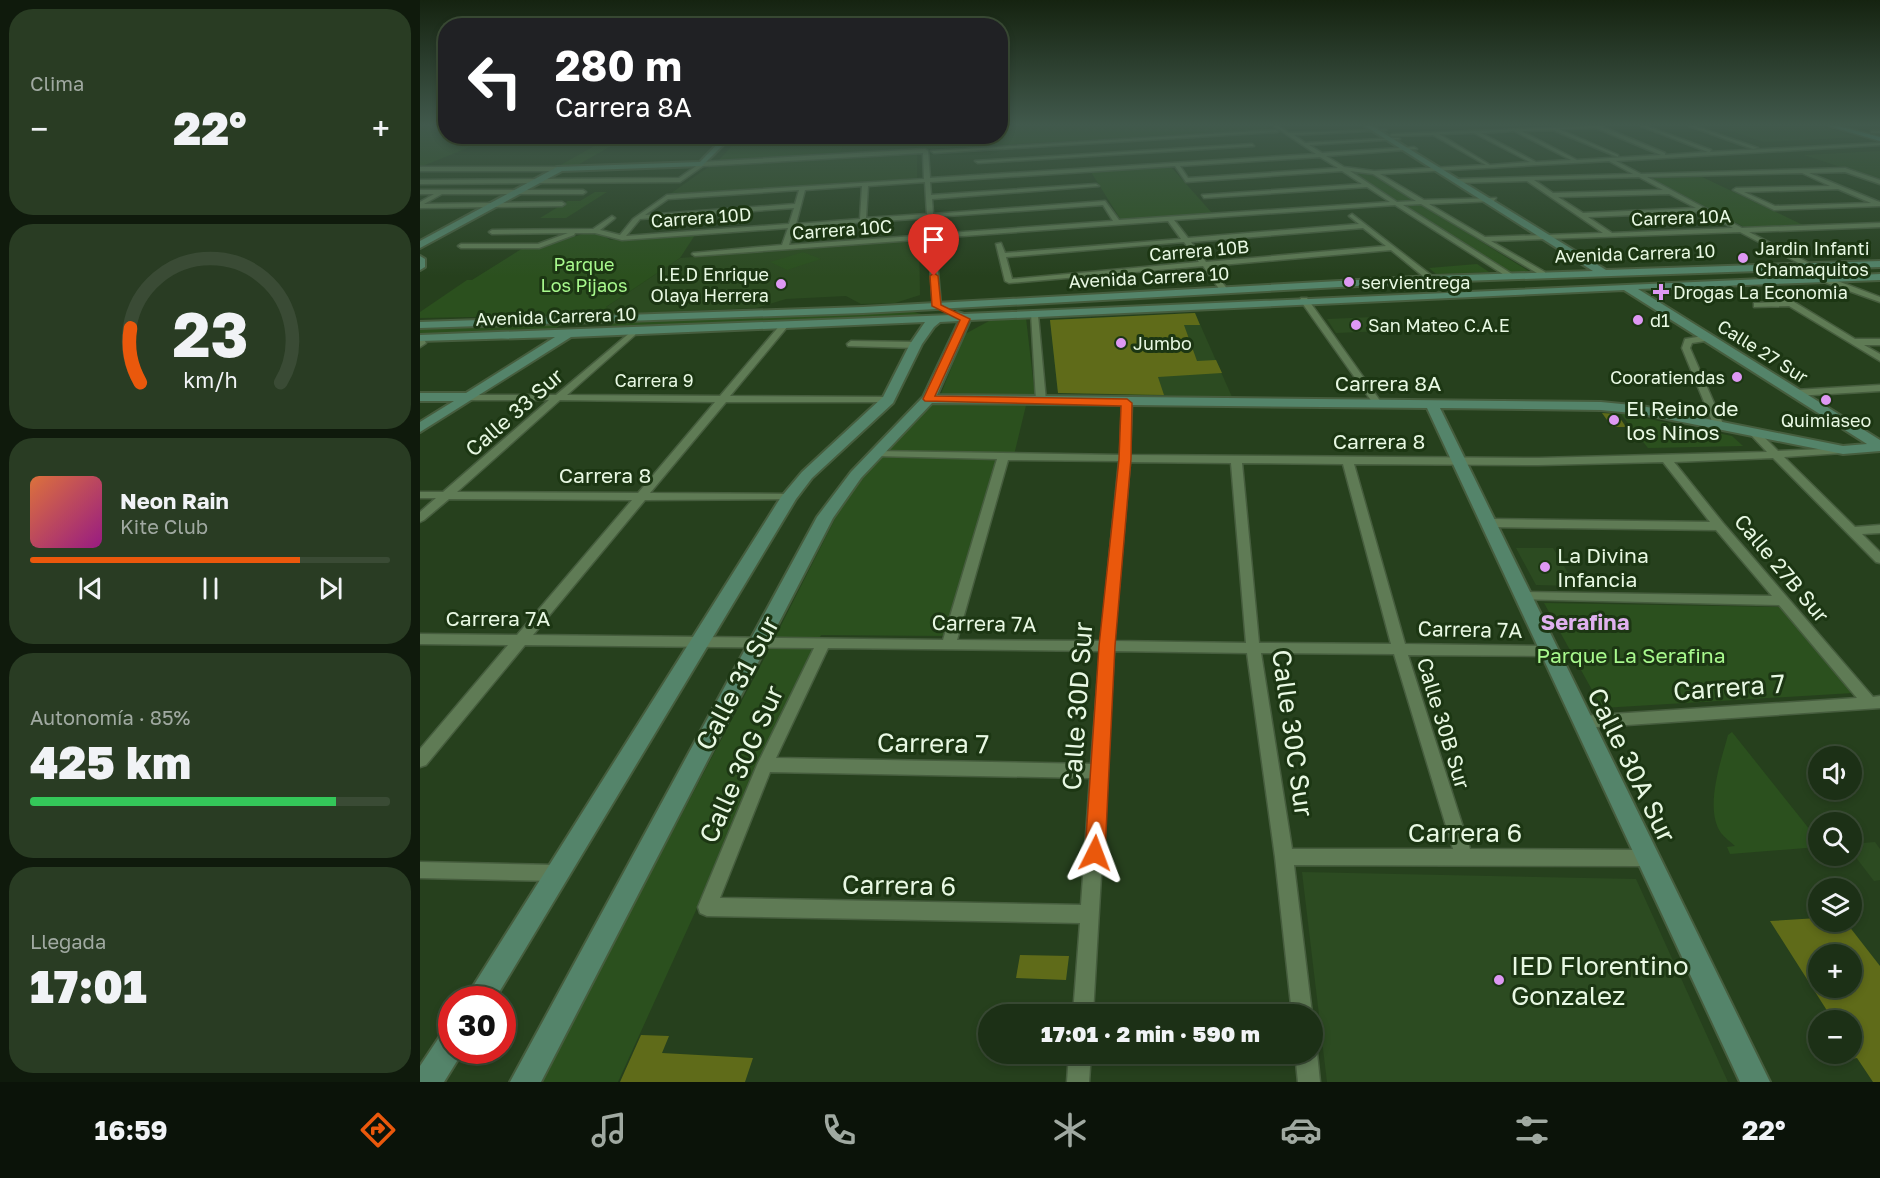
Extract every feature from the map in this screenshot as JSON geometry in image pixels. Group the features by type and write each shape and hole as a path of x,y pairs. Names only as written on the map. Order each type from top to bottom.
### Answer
{"main road":[{"path":"420,245 546,176"},
{"name":"Calle 27 Sur","path":"1453,176 1880,447"},
{"path":"420,259 420,267"},
{"name":"Avenida Carrera 10","path":"420,325 943,309 973,304 1432,279 1880,264"},
{"name":"Avenida Carrera 10","path":"421,342 567,334 965,319 1304,300 1880,277"},
{"path":"487,986 789,497 807,475 888,400 898,385 917,345 943,309 965,319"},
{"name":"Calle 31 Sur","path":"525,1082 833,503 929,399 965,319"},
{"path":"420,429 591,320"},
{"name":"Carrera 9","path":"420,397 468,397"},
{"name":"Carrera 8A","path":"929,399 1616,407 1843,450"},
{"name":"Calle 30A Sur","path":"1432,405 1491,523 1547,651 1755,1082"},
{"name":"Carrera 8","path":"1843,450 1880,447"},
{"path":"427,1082 439,1064"}],"street":[{"path":"420,205 475,176"},
{"path":"575,196 609,176"},
{"path":"420,182 680,180 685,176"},
{"path":"927,176 930,237 943,309"},
{"path":"622,238 625,231 639,217 667,197 982,176"},
{"path":"928,197 1096,186 1089,176"},
{"path":"1184,176 1186,180 1236,176"},
{"path":"1355,176 1509,276"},
{"path":"1380,176 1542,274"},
{"path":"1461,181 1622,176"},
{"path":"1641,176 1808,266"},
{"path":"1814,176 1880,204"},
{"path":"1864,176 1880,182"},
{"path":"1528,179 1611,235"},
{"path":"863,221 865,184"},
{"path":"1222,214 1204,196 1368,185"},
{"path":"1840,187 1736,190 1774,208 1880,204"},
{"path":"785,248 803,188"},
{"path":"420,192 583,192"},
{"path":"1552,195 1670,192"},
{"name":"Carrera 10C","path":"699,247 695,254 1222,214 1396,202 1490,199"},
{"name":"Carrera 10D","path":"591,231 622,238 1105,203 1117,222"},
{"path":"420,205 562,204"},
{"path":"639,217 797,206"},
{"path":"1582,215 1703,210"},
{"path":"1352,216 1432,279"},
{"path":"461,246 534,246 591,231 610,218 620,218"},
{"path":"1169,218 1225,291"},
{"name":"Carrera 10A","path":"1484,239 1880,225"},
{"name":"Carrera 10B","path":"1364,226 1002,255 1009,281 1392,248"},
{"path":"492,232 591,231"},
{"path":"703,240 706,232"},
{"path":"999,244 1002,255"},
{"path":"1854,278 1857,284 1880,299"},
{"path":"1824,279 1880,299"},
{"path":"1768,290 1880,358"},
{"path":"1304,300 1378,404"},
{"path":"1757,305 1791,304"},
{"path":"1034,315 1041,401"},
{"path":"420,760 783,326"},
{"name":"Calle 33 Sur","path":"420,518 632,333"},
{"path":"1708,338 1688,341 1686,348 1719,426"},
{"path":"1853,342 1880,342"},
{"path":"851,344 917,345"},
{"path":"1795,393 1880,388"},
{"name":"Carrera 9","path":"468,397 888,400"},
{"name":"Calle 30D Sur","path":"1084,1004 1107,646 1125,459 1127,403"},
{"path":"1754,433 1880,559"},
{"name":"Carrera 8","path":"877,453 1003,458 1460,462 1775,455 1843,450"},
{"path":"949,644 1003,458"},
{"name":"Calle 27B Sur","path":"1665,458 1782,601 1875,702"},
{"name":"Calle 30C Sur","path":"1236,460 1253,648 1284,857 1301,1004"},
{"name":"Calle 30B Sur","path":"1348,462 1399,649 1464,857"},
{"name":"Carrera 8","path":"420,495 789,497"},
{"path":"1491,523 1719,526"},
{"path":"1851,531 1880,529"},
{"path":"1524,596 1782,601"},
{"name":"Carrera 7A","path":"420,639 1547,651"},
{"name":"Calle 30G Sur","path":"707,907 765,765 824,642"},
{"name":"Carrera 7","path":"1582,722 1875,702"},
{"name":"Carrera 7","path":"765,765 1099,771"},
{"name":"Carrera 6","path":"1284,857 1646,858"},
{"path":"420,870 556,873"},
{"name":"Carrera 6","path":"707,907 1090,914"},
{"path":"1078,1082 1079,1064"},
{"path":"1307,1064 1309,1082"}],"shaded area":[{"path":"695,176 917,176 917,178 667,196"},
{"name":"I.E.D Enrique Olaya Herrera","path":"919,239 920,295 895,303 861,304 846,296 786,299 756,308 619,314 606,307 680,258"},
{"name":"Jumbo","path":"1195,313 1232,397 1058,393 1050,320"},
{"name":"San Mateo C.A.E","path":"1374,317 1385,331 1336,333 1327,319"},
{"name":"La Divina Infancia","path":"1516,548 1553,548 1576,586 1536,585"},
{"path":"1875,842 1880,849 1880,880 1874,881 1862,865 1862,843"},
{"name":"IED Florentino Gonzalez","path":"1302,872 1636,879 1728,1082 1327,1082 1323,1048 1323,1004 1318,1004"}],"green space":[{"path":"1094,176 1179,176 1212,213 1121,220"},
{"path":"1359,176 1376,176 1415,201 1398,201"},
{"path":"1701,176 1803,225 1744,227 1649,177"},
{"path":"595,192 607,192 566,218 540,218 568,201 580,201"},
{"path":"1419,203 1530,272 1512,273 1402,204"},
{"name":"Parque Los Pijaos","path":"586,233 601,233 610,240 695,235 680,258 606,307 619,314 420,318 420,312 467,280 472,280 523,248 543,246"},
{"path":"803,252 821,259 787,270 770,262"},
{"path":"1477,264 1489,272 1436,274 1429,268"},
{"path":"910,311 925,315 607,330 614,323"},
{"path":"1026,318 1035,397 1028,397 1014,455 1000,455 948,636 821,635 618,1082 540,1082 765,657 842,505 853,488 940,396 965,334 989,321"},
{"path":"562,324 552,331 420,334 420,328"},
{"path":"1620,413 1732,436 1743,446 1648,448"},
{"name":"Parque La Serafina","path":"1544,603 1780,607 1853,693 1602,708"},
{"path":"1732,732 1808,827 1808,848 1730,854 1727,847 1735,846 1721,833 1714,811 1716,785 1728,735"}],"building":[{"name":"Jumbo","path":"1195,313 1200,325 1184,325 1197,361 1216,360 1222,373 1158,377 1164,395 1058,393 1050,320"},
{"name":"El Reino de los Ninos","path":"1602,413 1617,414 1626,427 1612,427"},
{"path":"1808,919 1808,932 1854,932 1880,966 1880,1082 1873,1082 1861,1064 1862,1010 1827,1010 1819,998 1862,998 1862,944 1808,944 1808,981 1770,921"},
{"path":"1020,955 1069,956 1066,980 1016,978"},
{"path":"641,1035 669,1036 662,1053 753,1058 745,1082 620,1082"}],"place":[{"name":"Jardin Infanti Chamaquitos","path":"1743,258"},
{"name":"servientrega","path":"1349,282"},
{"name":"I.E.D Enrique Olaya Herrera","path":"781,284"},
{"name":"Drogas La Economia","path":"1661,292"},
{"name":"d1","path":"1638,320"},
{"name":"San Mateo C.A.E","path":"1356,325"},
{"name":"Jumbo","path":"1121,343"},
{"name":"Cooratiendas","path":"1737,377"},
{"name":"Quimiaseo","path":"1826,400"},
{"name":"El Reino de los Ninos","path":"1614,420"},
{"name":"La Divina Infancia","path":"1545,567"},
{"name":"IED Florentino Gonzalez","path":"1499,980"}],"district":[{"name":"Serafina","path":"1585,621"}],"route":[{"path":"934,276 937,306 965,319 929,399 1127,403 1125,459 1107,646 1095,853"}]}
